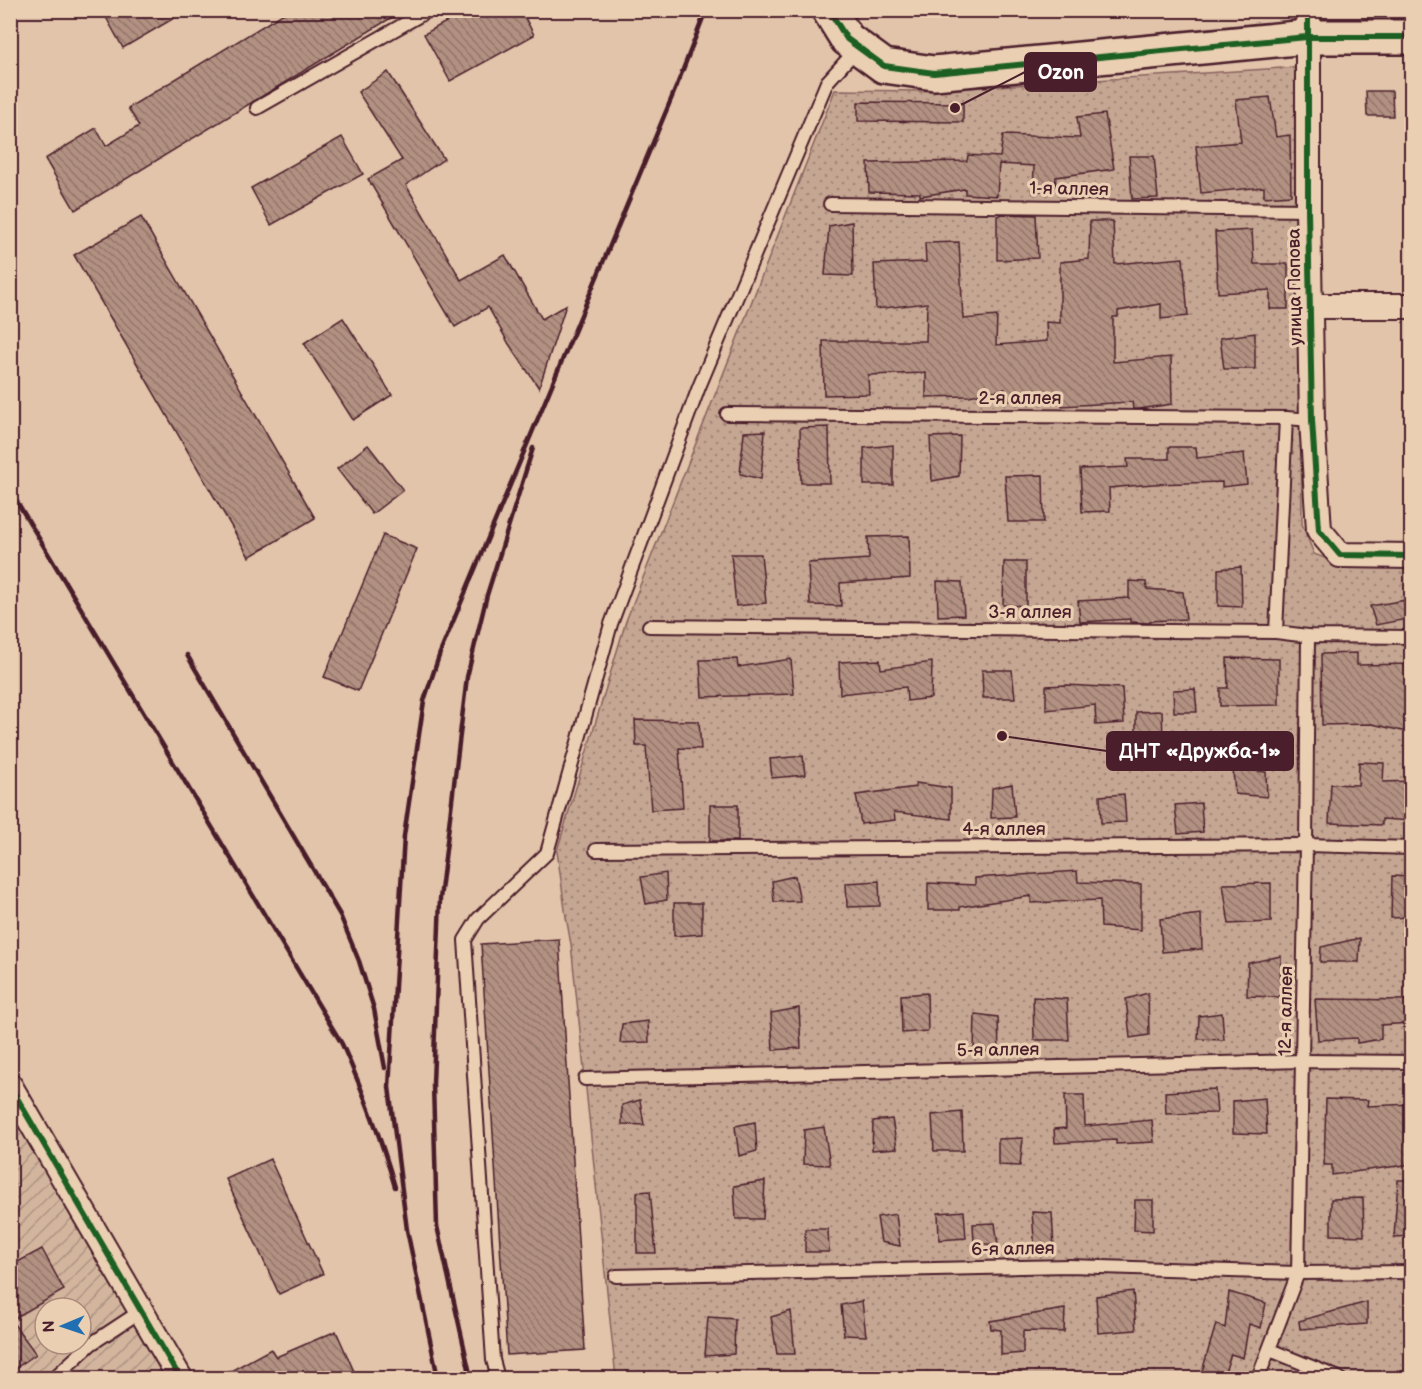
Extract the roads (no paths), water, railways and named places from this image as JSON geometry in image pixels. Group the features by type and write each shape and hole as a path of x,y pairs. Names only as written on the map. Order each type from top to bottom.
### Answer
{"street":[{"path":"829,10 847,39 884,66 934,73 1307,24 1412,37"},
{"name":"улица Попова","path":"1307,24 1312,420 1319,530 1340,555 1412,556"},
{"path":"1311,306 1412,306"},
{"path":"10,1086 180,1378"}],"lane":[{"path":"257,108 429,10"},
{"path":"498,1378 493,1360 465,940 478,920 547,853 611,624 699,387 827,82 858,48"},
{"name":"1-я аллея","path":"830,204 1308,210"},
{"name":"2-я аллея","path":"727,414 1312,420"},
{"path":"1276,632 1286,418"},
{"name":"3-я аллея","path":"648,627 1276,632 1308,636 1412,637"},
{"name":"12-я аллея","path":"1258,1378 1298,1273 1308,636"},
{"name":"4-я аллея","path":"596,850 1306,845 1412,848"},
{"name":"5-я аллея","path":"585,1079 1303,1061 1412,1062"},
{"name":"6-я аллея","path":"616,1276 1069,1266 1298,1273 1412,1272"},
{"path":"54,1378 91,1344 141,1311"},
{"path":"1270,1350 1339,1378"}],"railway":[{"path":"438,1378 407,1230 389,1087 404,836 424,701 440,653 677,85 706,10"},
{"path":"471,1378 437,1226 433,1084 440,899 467,677 487,595 533,448"},
{"path":"10,490 342,1044 371,1115 395,1187"},
{"path":"187,655 340,915 359,961 374,1009 385,1068"}],"place":[{"name":"Ozon","path":"955,108"},
{"name":"ДНТ «Дружба-1»","path":"1002,736"}]}
